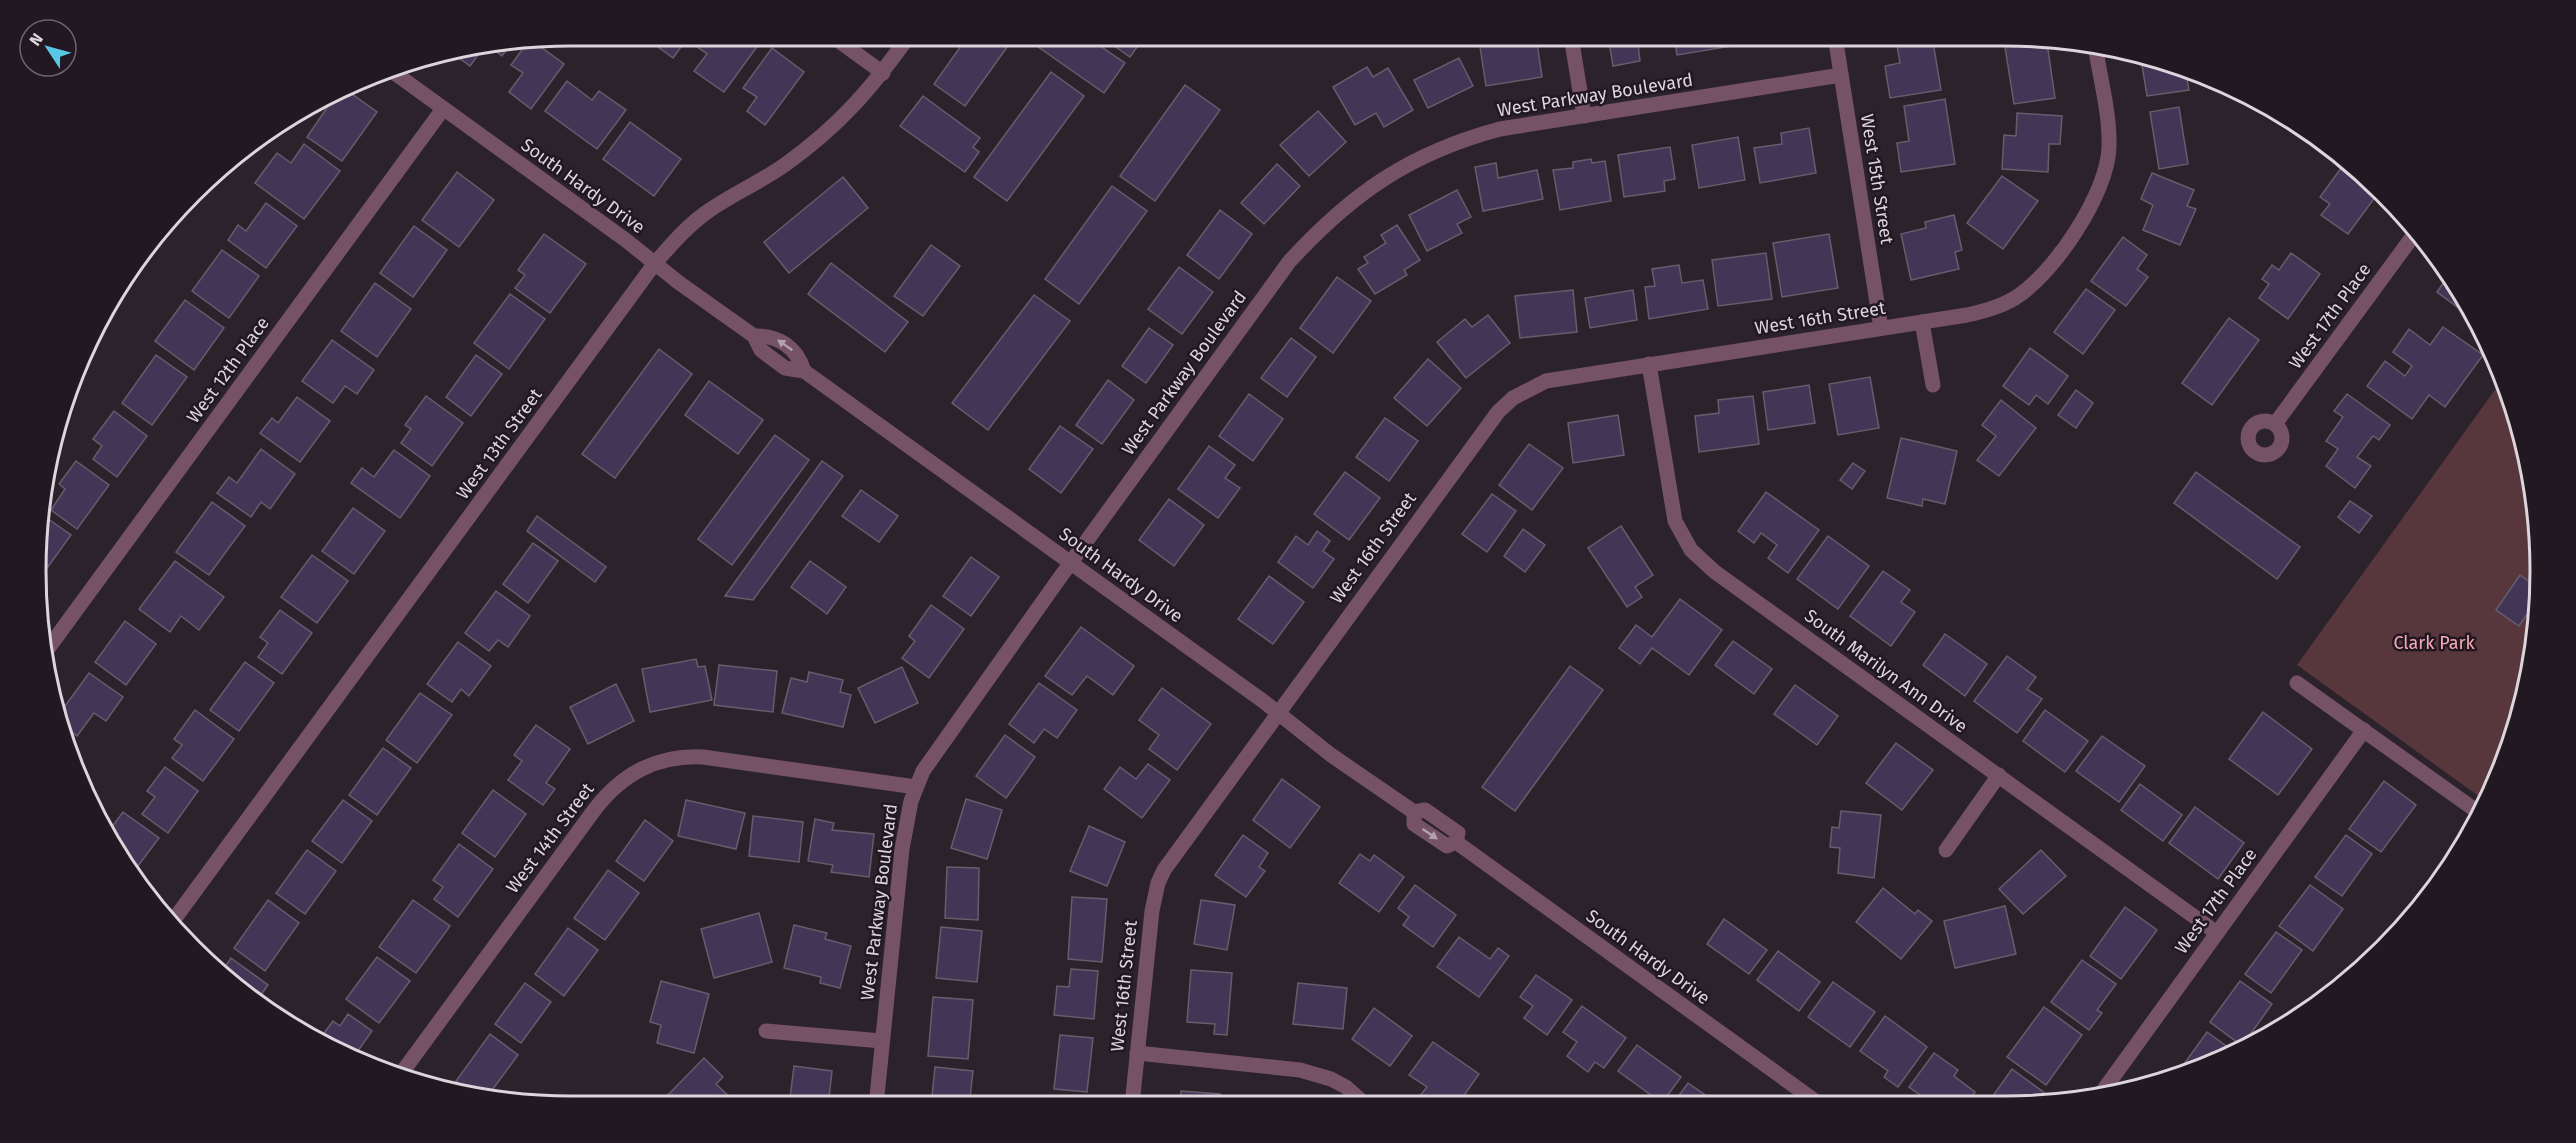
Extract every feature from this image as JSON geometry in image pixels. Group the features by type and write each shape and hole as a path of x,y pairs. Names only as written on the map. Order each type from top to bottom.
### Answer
{"street":[{"path":"846,46 883,73"},
{"name":"West 13th Street","path":"176,917 655,263 694,221 722,201 784,166 826,133 857,104 902,46"},
{"path":"1573,46 1584,116"},
{"name":"West 15th Street","path":"1837,46 1881,328"},
{"name":"West 16th Street","path":"1133,1096 1152,911 1158,883 1172,858 1487,425 1513,398 1546,381 1992,309 2024,292 2044,273 2091,208 2102,185 2109,146 2097,55"},
{"name":"West Parkway Boulevard","path":"877,1096 902,849 916,786 939,745 1289,262 1344,206 1387,176 1455,143 1500,129 1841,75"},
{"name":"South Hardy Drive","path":"398,76 754,336 761,350 785,368 804,371 1071,562 1330,754 1414,812 1414,824 1447,846 1456,842 1808,1096"},
{"name":"West 12th Place","path":"52,644 443,109"},
{"name":"West 17th Place","path":"2275,424 2411,239"},
{"path":"1922,322 1933,384"},
{"name":"South Marilyn Ann Drive","path":"1649,364 1672,506 1682,536 1691,550 1715,572 2217,933"},
{"path":"2297,683 2473,808"},
{"name":"West 17th Place","path":"2106,1086 2364,730"},
{"name":"West 14th Street","path":"404,1069 595,809 620,781 636,771 668,759 703,757 916,786"},
{"path":"1946,850 1998,775"},
{"path":"766,1031 882,1041"},
{"path":"1137,1053 1300,1070 1331,1079 1355,1096"}],"green space":[{"name":"Clark Park","path":"2496,388 2512,436 2519,469 2525,503 2530,572 2525,640 2512,707 2502,740 2479,796 2297,665"}],"building":[{"path":"657,46 682,46 673,58"},
{"path":"696,46 758,46 724,92 694,71 707,54"},
{"path":"961,46 1008,46 965,106 934,84"},
{"path":"1037,46 1100,46 1125,63 1104,93"},
{"path":"1114,46 1138,46 1130,57"},
{"path":"1480,46 1537,46 1542,77 1486,86"},
{"path":"1610,46 1638,46 1640,61 1613,66"},
{"path":"1676,46 1732,46 1677,55"},
{"path":"1897,46 1934,46 1941,90 1890,98 1885,66 1900,63"},
{"path":"2005,47 2048,49 2055,98 2014,104"},
{"path":"542,48 564,64 531,109 509,92 523,73 511,65 522,49"},
{"path":"772,48 804,72 765,125 747,111 757,97 743,88"},
{"path":"478,55 470,66 460,59"},
{"path":"1459,58 1473,86 1428,108 1414,80"},
{"path":"2142,65 2187,79 2189,90 2147,96"},
{"path":"1367,67 1373,77 1388,68 1413,110 1384,127 1376,113 1355,125 1333,87"},
{"path":"1051,72 1084,96 1007,201 974,177"},
{"path":"567,81 592,100 599,91 626,110 597,149 545,111"},
{"path":"1185,85 1220,110 1155,201 1120,176"},
{"path":"353,95 377,112 342,161 307,137 327,107"},
{"path":"923,96 980,138 973,147 979,152 965,172 900,126"},
{"path":"1945,99 1955,164 1901,172 1897,143 1909,141 1904,106"},
{"path":"2179,107 2188,164 2159,169 2150,112"},
{"path":"1318,111 1346,142 1309,176 1280,145"},
{"path":"2017,113 2062,116 2060,144 2049,144 2048,172 2002,169 2004,135 2016,136"},
{"path":"630,122 681,159 654,196 603,159"},
{"path":"1809,128 1816,173 1760,183 1754,148 1782,144 1781,133"},
{"path":"1738,137 1745,180 1699,188 1692,145"},
{"path":"304,144 340,171 304,219 255,183 277,153 291,163"},
{"path":"1670,147 1675,179 1664,181 1665,191 1624,197 1618,155"},
{"path":"1591,159 1592,163 1605,161 1611,201 1560,210 1553,170 1573,168 1573,162"},
{"path":"1496,163 1498,178 1537,170 1543,199 1483,211 1475,167"},
{"path":"1277,164 1300,186 1264,224 1241,203"},
{"path":"2341,169 2374,198 2348,234 2321,215 2330,204 2320,197"},
{"path":"457,172 494,200 459,247 422,220"},
{"path":"2152,173 2194,190 2187,206 2196,209 2180,245 2143,230 2153,205 2141,199"},
{"path":"2002,176 2038,201 2003,249 1967,223"},
{"path":"843,177 868,208 789,273 764,242"},
{"path":"1112,186 1147,211 1079,304 1045,279"},
{"path":"1457,190 1471,217 1457,224 1462,233 1427,251 1409,215"},
{"path":"266,203 297,226 266,268 228,240 238,225 246,231"},
{"path":"1220,210 1252,234 1219,279 1187,255"},
{"path":"1954,215 1962,250 1955,252 1959,269 1911,280 1901,234 1926,228 1925,222"},
{"path":"1397,225 1420,260 1404,270 1407,275 1375,294 1358,269 1368,263 1364,257 1386,243 1381,235"},
{"path":"414,226 447,250 413,297 380,273"},
{"path":"544,234 586,264 550,313 515,288 525,275 518,270"},
{"path":"1829,234 1838,288 1782,297 1773,243"},
{"path":"2123,237 2147,255 2137,269 2148,277 2126,306 2091,281"},
{"path":"931,245 960,266 923,316 894,296"},
{"path":"222,250 259,276 229,318 192,291"},
{"path":"1766,253 1772,299 1718,306 1712,260"},
{"path":"2291,253 2320,274 2288,319 2259,298 2269,284 2262,279 2272,265 2279,270"},
{"path":"831,263 908,322 885,352 808,294"},
{"path":"1679,265 1682,283 1703,280 1708,309 1649,319 1645,287 1655,286 1652,269"},
{"path":"1179,267 1213,292 1182,334 1148,309"},
{"path":"1337,277 1371,301 1333,353 1300,328"},
{"path":"375,283 411,309 377,357 341,331"},
{"path":"2443,283 2458,308 2437,292"},
{"path":"2086,289 2115,310 2083,354 2054,332"},
{"path":"1573,290 1577,332 1520,338 1515,296"},
{"path":"1633,290 1637,320 1590,328 1585,298"},
{"path":"510,294 545,319 509,369 474,343"},
{"path":"1034,295 1070,321 988,430 952,403"},
{"path":"185,300 224,328 194,370 155,341"},
{"path":"1488,315 1510,343 1466,378 1437,342 1465,319 1472,327"},
{"path":"2229,318 2259,340 2212,405 2182,383"},
{"path":"2443,327 2483,355 2445,407 2429,395 2412,419 2367,386 2385,361 2405,376 2412,366 2393,352 2409,329 2430,345"},
{"path":"1149,328 1173,345 1146,383 1122,366"},
{"path":"1291,338 1316,357 1287,397 1261,378"},
{"path":"332,340 374,370 357,394 345,386 333,403 302,381"},
{"path":"2030,348 2068,376 2048,404 2036,395 2029,405 2003,386"},
{"path":"659,349 692,374 615,478 582,454"},
{"path":"156,355 187,377 152,425 122,403"},
{"path":"476,355 502,374 471,416 446,397"},
{"path":"1428,359 1461,388 1427,426 1394,398"},
{"path":"1870,377 1879,428 1838,435 1829,384"},
{"path":"1108,380 1134,400 1102,444 1076,425"},
{"path":"709,381 763,420 738,454 685,415"},
{"path":"1809,385 1815,423 1768,430 1763,392"},
{"path":"2076,390 2093,403 2076,428 2058,415"},
{"path":"1249,394 1283,419 1253,461 1219,436"},
{"path":"2347,394 2390,425 2379,440 2373,436 2357,457 2371,466 2355,488 2326,466 2338,449 2326,441 2343,417 2334,411"},
{"path":"426,396 463,423 432,466 401,443 411,429 405,425"},
{"path":"1753,396 1759,444 1699,452 1695,416 1719,413 1718,400"},
{"path":"297,397 330,421 300,462 260,433 272,418 278,423"},
{"path":"2001,400 2036,428 1999,476 1977,460 1996,436 1982,425"},
{"path":"114,411 147,436 117,477 93,459 102,446 93,439"},
{"path":"1618,415 1624,455 1573,463 1568,423"},
{"path":"1385,418 1418,441 1389,481 1356,457"},
{"path":"1060,426 1093,449 1061,493 1029,469"},
{"path":"775,435 809,460 732,565 698,539"},
{"path":"1901,438 1957,451 1945,504 1923,499 1922,506 1887,498"},
{"path":"1529,444 1563,468 1532,510 1499,485"},
{"path":"1209,446 1235,465 1225,478 1240,488 1218,518 1178,489"},
{"path":"261,449 295,474 270,509 261,502 251,517 217,493 229,477 237,483"},
{"path":"394,450 430,476 400,518 351,483 362,468 374,477"},
{"path":"76,461 109,485 77,529 51,510 65,489 59,484"},
{"path":"822,461 843,476 753,600 725,596"},
{"path":"1853,463 1865,471 1852,489 1840,480"},
{"path":"1345,472 1380,498 1349,540 1314,514"},
{"path":"2196,472 2300,547 2277,579 2174,503"},
{"path":"861,490 898,516 879,542 842,516"},
{"path":"1766,492 1819,530 1788,573 1768,558 1777,545 1761,533 1754,543 1738,531"},
{"path":"1492,494 1516,511 1487,552 1462,534"},
{"path":"1169,499 1204,525 1174,566 1139,540"},
{"path":"2350,501 2372,516 2359,533 2338,517"},
{"path":"212,502 245,526 209,575 176,552"},
{"path":"353,508 385,531 354,574 322,551"},
{"path":"537,516 606,567 595,582 527,531"},
{"path":"50,520 71,535 46,569"},
{"path":"1621,526 1653,575 1635,587 1642,597 1627,607 1588,548"},
{"path":"1523,529 1545,545 1525,572 1504,556"},
{"path":"1317,531 1330,541 1323,551 1334,559 1313,588 1278,562 1296,536 1308,545"},
{"path":"1828,536 1869,566 1838,609 1797,579"},
{"path":"533,543 558,561 528,603 503,584"},
{"path":"312,555 348,581 317,623 281,597"},
{"path":"971,557 999,577 971,616 943,596"},
{"path":"175,561 224,597 199,630 181,616 170,632 139,609"},
{"path":"810,561 846,587 827,614 791,587"},
{"path":"1883,571 1910,590 1901,602 1915,612 1891,646 1850,616"},
{"path":"2520,575 2529,582 2527,614 2519,626 2496,610"},
{"path":"1269,576 1304,602 1273,644 1238,619"},
{"path":"496,591 530,616 508,647 498,640 489,651 465,633"},
{"path":"1680,599 1722,630 1689,675 1652,648 1640,664 1619,648 1636,625 1652,637"},
{"path":"931,605 964,629 929,678 902,658 915,641 909,636"},
{"path":"280,610 312,633 282,674 258,657 268,643 260,637"},
{"path":"125,621 156,644 126,685 95,662"},
{"path":"1081,627 1134,666 1113,695 1087,676 1072,695 1045,676"},
{"path":"1945,634 1987,664 1965,696 1923,665"},
{"path":"1733,641 1772,669 1754,694 1715,665"},
{"path":"458,642 491,666 469,696 461,689 452,702 427,684"},
{"path":"2007,656 2036,677 2027,689 2042,699 2017,733 1974,701"},
{"path":"696,659 698,667 705,666 712,700 650,712 642,669"},
{"path":"245,662 274,683 239,731 210,710"},
{"path":"719,665 777,671 773,712 714,705"},
{"path":"1570,666 1603,690 1515,811 1482,787"},
{"path":"902,667 918,703 875,723 858,688"},
{"path":"809,672 843,680 840,692 851,695 843,727 782,713 791,678 807,682"},
{"path":"89,673 123,697 106,721 94,713 77,736 72,732 64,707"},
{"path":"1039,683 1077,710 1057,738 1044,729 1034,743 1009,724"},
{"path":"616,684 634,721 588,744 570,707"},
{"path":"1795,685 1838,716 1817,745 1774,714"},
{"path":"1162,688 1211,724 1177,770 1149,749 1159,735 1139,720"},
{"path":"420,693 452,715 417,763 386,740"},
{"path":"195,710 234,739 203,781 172,758 182,745 174,739"},
{"path":"2045,710 2088,741 2065,772 2023,741"},
{"path":"2263,712 2312,749 2278,795 2229,759"},
{"path":"536,725 570,749 546,783 555,789 543,805 508,780 522,761 514,755"},
{"path":"1005,735 1035,757 1006,798 976,776"},
{"path":"2102,736 2145,766 2119,802 2076,771"},
{"path":"1896,743 1933,770 1902,810 1866,783"},
{"path":"383,748 411,768 377,815 349,795"},
{"path":"1148,764 1170,780 1142,818 1104,789 1120,767 1136,779"},
{"path":"165,767 198,791 168,833 142,814 155,797 147,791"},
{"path":"1282,779 1320,807 1290,848 1253,820"},
{"path":"2384,781 2416,805 2381,852 2349,829"},
{"path":"2140,784 2182,815 2163,841 2121,810"},
{"path":"493,790 526,814 495,857 462,833"},
{"path":"966,799 1002,810 987,859 951,848"},
{"path":"343,800 372,821 342,863 312,841"},
{"path":"686,800 745,813 736,849 678,836"},
{"path":"2195,807 2244,843 2218,879 2169,843"},
{"path":"1841,811 1881,815 1874,878 1838,873 1840,848 1830,847 1832,827 1839,828"},
{"path":"123,812 159,838 138,867 113,826"},
{"path":"753,816 803,822 799,862 749,856"},
{"path":"815,819 834,823 832,830 874,834 869,877 831,872 833,865 808,861"},
{"path":"645,820 673,841 644,881 616,861"},
{"path":"1089,826 1125,842 1107,886 1070,871"},
{"path":"1243,835 1268,853 1259,867 1265,871 1246,897 1215,875"},
{"path":"2346,835 2372,854 2342,896 2315,877"},
{"path":"459,844 493,869 458,917 434,899 443,887 433,880"},
{"path":"307,850 336,871 305,914 276,893"},
{"path":"2041,850 2066,876 2023,914 1999,889"},
{"path":"1360,854 1370,861 1374,855 1404,877 1379,912 1339,883"},
{"path":"947,867 979,868 978,920 945,918"},
{"path":"608,870 639,893 605,940 574,918"},
{"path":"1415,885 1456,915 1433,947 1403,925 1409,917 1398,908"},
{"path":"2310,885 2343,909 2313,951 2279,926"},
{"path":"1883,888 1915,914 1918,910 1932,921 1901,959 1856,922"},
{"path":"1072,897 1107,899 1102,962 1068,959"},
{"path":"268,900 299,923 265,971 234,948"},
{"path":"413,900 450,926 416,973 379,947"},
{"path":"1201,900 1235,905 1227,950 1194,944"},
{"path":"2005,906 2016,954 1955,968 1944,921"},
{"path":"2125,907 2157,930 2121,979 2090,956"},
{"path":"759,913 772,962 714,978 701,929"},
{"path":"1724,919 1767,950 1749,974 1707,944"},
{"path":"794,925 827,933 825,939 851,946 840,988 820,983 821,977 784,968"},
{"path":"941,927 982,931 977,982 936,978"},
{"path":"568,928 598,950 564,996 535,974"},
{"path":"2276,932 2302,950 2271,993 2245,974"},
{"path":"1459,937 1490,959 1498,948 1509,956 1479,997 1437,967"},
{"path":"1778,951 1820,982 1799,1011 1757,980"},
{"path":"377,957 410,981 379,1023 346,999"},
{"path":"231,958 268,985 261,995 225,966"},
{"path":"2082,960 2116,984 2097,1010 2102,1013 2089,1030 2051,1002"},
{"path":"1071,969 1098,971 1094,1019 1054,1015 1057,986 1069,987"},
{"path":"1191,970 1232,973 1227,1035 1214,1034 1215,1024 1187,1022"},
{"path":"1536,975 1572,1000 1547,1035 1524,1018 1533,1006 1520,997"},
{"path":"661,981 709,994 694,1053 657,1043 661,1025 650,1022"},
{"path":"2240,981 2272,1004 2250,1035 2237,1042 2210,1022"},
{"path":"1833,982 1875,1012 1850,1047 1808,1017"},
{"path":"525,983 551,1002 521,1043 495,1024"},
{"path":"1298,983 1347,988 1343,1029 1293,1024"},
{"path":"933,997 973,1000 968,1059 928,1056"},
{"path":"1582,1006 1626,1038 1604,1068 1595,1062 1588,1072 1567,1056 1577,1042 1563,1032"},
{"path":"2044,1007 2082,1035 2046,1085 2007,1057"},
{"path":"1374,1008 1412,1036 1390,1066 1352,1039"},
{"path":"348,1014 372,1031 358,1051 324,1034 333,1021 340,1026"},
{"path":"1885,1016 1927,1047 1898,1087 1884,1077 1888,1071 1860,1051"},
{"path":"2207,1032 2227,1047 2205,1057 2183,1065"},
{"path":"490,1034 518,1055 492,1090 460,1084 456,1081"},
{"path":"1060,1035 1093,1038 1087,1092 1054,1089"},
{"path":"1433,1042 1479,1074 1464,1096 1420,1096 1427,1087 1409,1075"},
{"path":"1637,1045 1681,1077 1667,1096 1652,1096 1618,1071"},
{"path":"1934,1053 1958,1070 1954,1076 1975,1092 1972,1096 1921,1096 1909,1087"},
{"path":"704,1058 723,1077 716,1084 729,1096 667,1096"},
{"path":"794,1066 832,1071 829,1096 790,1096"},
{"path":"935,1067 973,1071 970,1096 932,1096"},
{"path":"2012,1069 2046,1094 2039,1095 1993,1096"},
{"path":"1688,1083 1707,1096 1679,1096"},
{"path":"1181,1091 1220,1094 1220,1096 1181,1096"}]}
